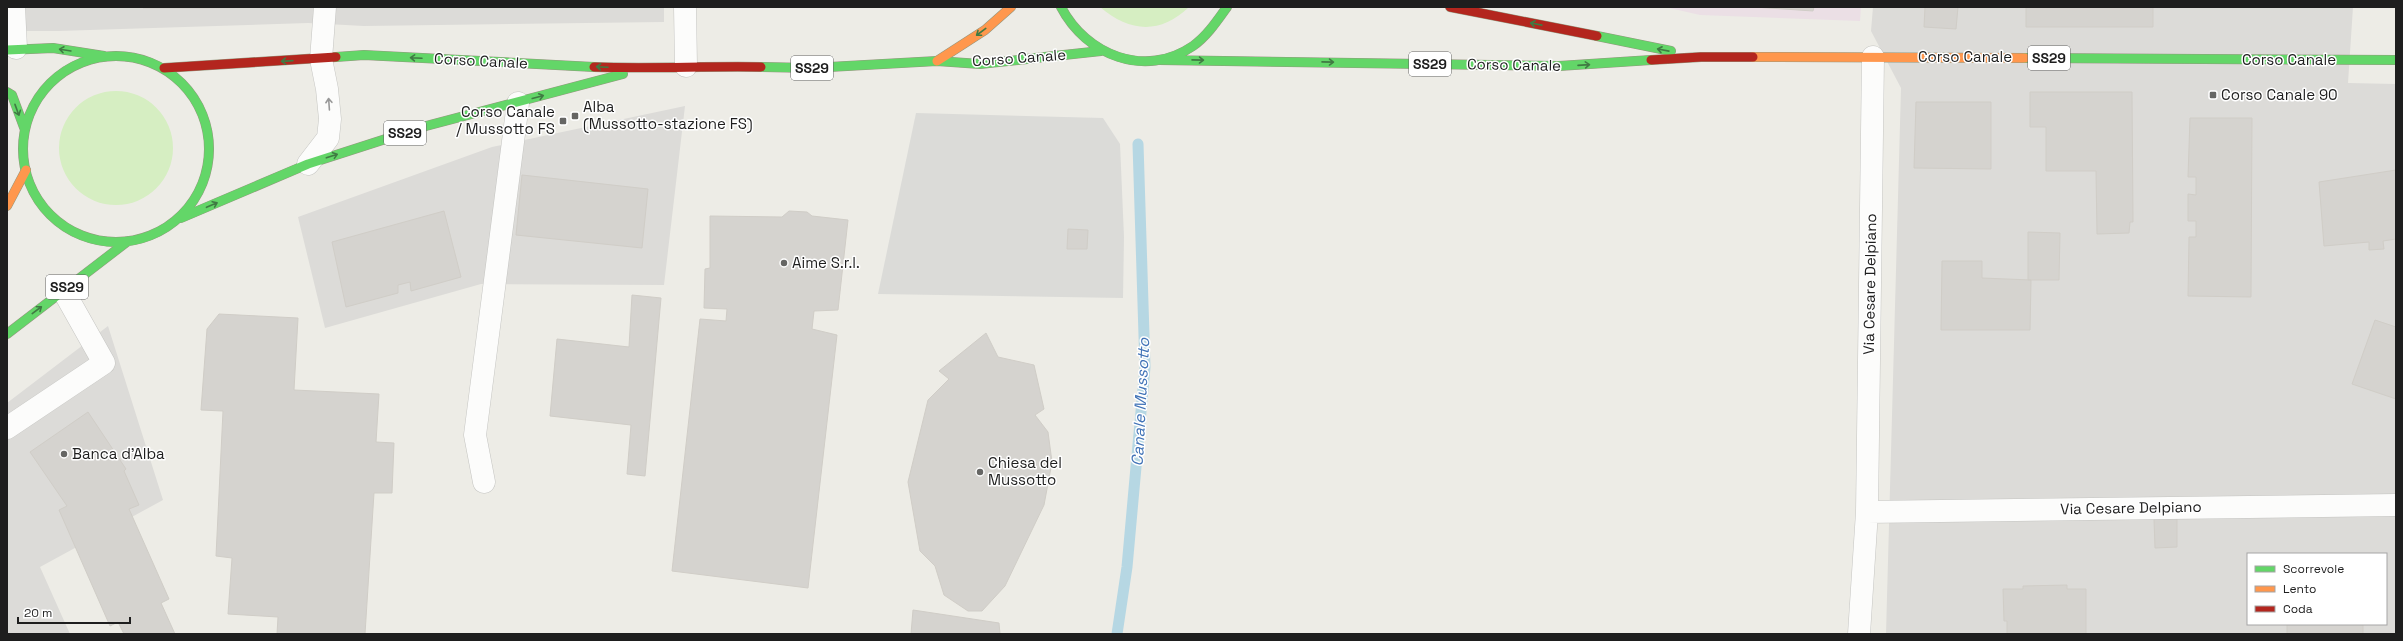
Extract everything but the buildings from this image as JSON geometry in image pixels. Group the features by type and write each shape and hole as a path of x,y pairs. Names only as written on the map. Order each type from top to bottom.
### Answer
{"main road":[{"name":"Corso Canale","path":"938,61 970,41 1001,18 1011,7"},
{"path":"1061,7 1079,35 1101,51"},
{"path":"1159,60 1187,50 1210,32 1227,7"},
{"name":"Corso Canale","path":"1450,7 1701,57"},
{"path":"11,49 53,48 104,56 135,57 164,68 188,88 203,113 210,143 206,172 195,199 176,220 154,234 128,241 94,238 75,232 52,216 36,195 26,170 23,150 25,130 35,104 53,81 76,64 104,56"},
{"name":"Corso Canale","path":"164,68 321,59 364,55 641,69 686,66 811,68 938,61 980,64 1101,51 1129,60 1559,66 1701,57 2396,60"},
{"name":"Corso Canale","path":"176,220 308,164 426,126 518,103 641,69"},
{"path":"7,92 12,95 25,130"},
{"path":"7,206 26,170"},
{"name":"SS29","path":"7,334 128,241"}],"street":[{"path":"11,49 14,7"},
{"name":"Corso Canale","path":"308,164 328,138 330,119 327,89 321,59 325,7"},
{"path":"685,7 686,66"},
{"name":"Via Cesare Delpiano","path":"1859,634 1867,512 1873,57"},
{"path":"484,482 475,435 518,103"},
{"path":"7,428 104,363 63,290"},
{"name":"Via Cesare Delpiano","path":"1867,512 2396,505"}],"shaded area":[{"path":"7,7 664,7 664,22 364,26 308,23 58,31 7,31"},
{"path":"1665,7 1861,7 1860,21 1700,15"},
{"path":"1873,7 2353,7 2348,83 2396,84 2396,634 1886,634 1901,88 1871,31"},
{"path":"685,106 664,285 481,284 325,328 298,217 492,147"},
{"path":"916,113 1103,118 1120,144 1124,237 1123,298 878,294"},
{"path":"108,326 163,500 40,567 70,634 7,634 7,403"}],"green space":[{"path":"1100,7 1189,7 1178,16 1167,22 1156,26 1144,27 1122,21"},
{"path":"116,91 138,96 156,108 168,126 173,148 168,170 156,188 138,200 116,205 94,200 76,188 64,170 59,148 64,126 76,108 94,96"}],"waterway":[{"name":"Canale Mussotto","path":"1117,634 1127,567 1145,367 1138,144"}],"traffic: fast":[{"path":"1061,7 1072,24 1085,38 1101,49 1118,57 1137,61 1156,61 1175,56 1193,46 1216,23 1227,7"},
{"path":"1597,36 1671,51"},
{"path":"7,50 53,48 104,56"},
{"path":"761,67 811,68 937,61 980,64 1101,51"},
{"path":"336,57 364,55 594,67"},
{"path":"116,56 143,60 160,67 175,77 188,90 198,105 205,122 209,149 205,176 198,193 188,208 175,221 160,231 143,238 116,242 89,238 72,231 57,221 44,208 34,193 27,176 23,149 27,122 34,105 44,90 57,77 72,67 89,60 116,56"},
{"path":"2025,58 2396,60"},
{"path":"1159,60 1559,66 1651,60"},
{"path":"181,218 308,164 426,126 623,74"},
{"path":"7,92 12,95 25,130"},
{"path":"7,334 128,241"}],"traffic: slow":[{"path":"937,61 985,30 1011,7"},
{"path":"1753,57 2025,58"},
{"path":"7,206 26,170"}],"traffic: jam":[{"path":"1450,7 1597,36"},
{"path":"164,68 336,57"},
{"path":"1651,60 1701,57 1753,57"},
{"path":"594,67 761,67"}],"place":[{"name":"Corso Canale 90","path":"2213,95"},
{"name":"Alba (Mussotto-stazione FS)","path":"575,116"},
{"name":"Corso Canale / Mussotto FS","path":"563,121"},
{"name":"Aime S.r.l.","path":"784,263"},
{"name":"Banca d'Alba","path":"64,454"},
{"name":"Chiesa del Mussotto","path":"980,472"}]}
